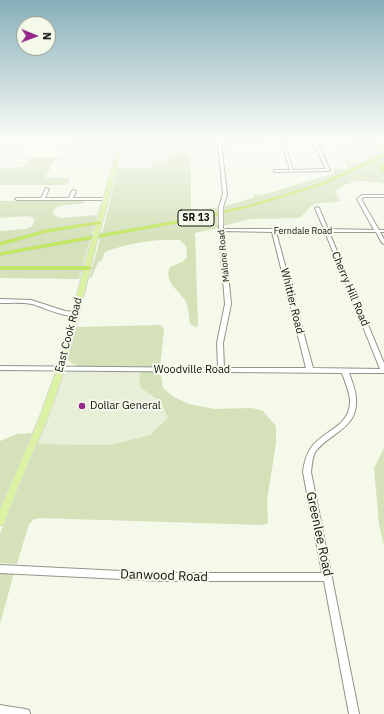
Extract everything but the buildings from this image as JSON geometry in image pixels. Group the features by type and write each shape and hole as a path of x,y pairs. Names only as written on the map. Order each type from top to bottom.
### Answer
{"highway":[{"name":"SR 13","path":"0,254 193,219 250,206 322,184 345,173"},
{"name":"SR 13","path":"0,260 196,224 256,210 329,187 359,173"},
{"path":"0,244 52,229 99,223"},
{"path":"0,268 88,268"}],"main road":[{"name":"East Cook Road","path":"0,522 16,480 46,411 60,368 113,173"}],"street":[{"name":"Malone Road","path":"221,370 220,343 228,304 221,228 221,207 225,194 222,173"},
{"path":"42,199 47,189"},
{"path":"70,199 74,191"},
{"path":"384,196 363,196 359,199 384,243"},
{"path":"17,199 106,199"},
{"name":"Cherry Hill Road","path":"317,208 384,370"},
{"name":"Ferndale Road","path":"221,228 274,231 384,231"},
{"name":"Whittier Road","path":"274,231 310,370"},
{"path":"0,301 31,302 64,313 75,314"},
{"name":"Woodville Road","path":"0,368 345,371 384,370"},
{"name":"Greenlee Road","path":"345,371 353,396 353,408 351,414 342,426 314,449 308,463 307,472 354,714"},
{"name":"Danwood Road","path":"0,568 162,577 328,577"},
{"path":"0,710 25,714"}],"shaded area":[{"path":"70,371 141,371 139,379 141,388 161,402 168,418 150,435 110,445 36,444 53,408 63,375"}],"green space":[{"path":"0,173 47,173 45,178 70,178 67,185 0,185"},
{"path":"117,173 191,173 191,211 219,207 217,212 218,228 195,233 198,326 195,327 190,324 186,302 170,282 168,272 170,267 182,262 187,257 186,246 180,240 142,242 105,252 102,260 98,262 92,277 89,279"},
{"path":"334,173 384,173 384,184 359,181 348,184 335,191 340,201 313,205 299,218 250,219 223,226 222,210 225,206 253,198 254,195 266,194"},
{"path":"0,201 83,201 85,203 58,206 53,211 54,215 61,218 97,215 79,279 0,278 0,231 26,229 32,226 35,219 29,216 0,218"},
{"path":"161,325 164,329 160,367 77,366 67,360 76,327"},
{"path":"141,371 160,371 163,388 174,397 189,404 214,409 252,408 263,411 276,426 276,443 267,500 268,523 263,525 39,518 34,519 29,524 17,564 0,563 0,534 12,500 36,444 110,445 150,435 168,418 161,402 141,388 139,379"},
{"path":"33,433 0,508 0,441 17,434"},
{"path":"384,448 384,546 379,524 374,468"},
{"path":"0,573 14,573 0,624"}],"place":[{"name":"Dollar General","path":"82,406"}]}
